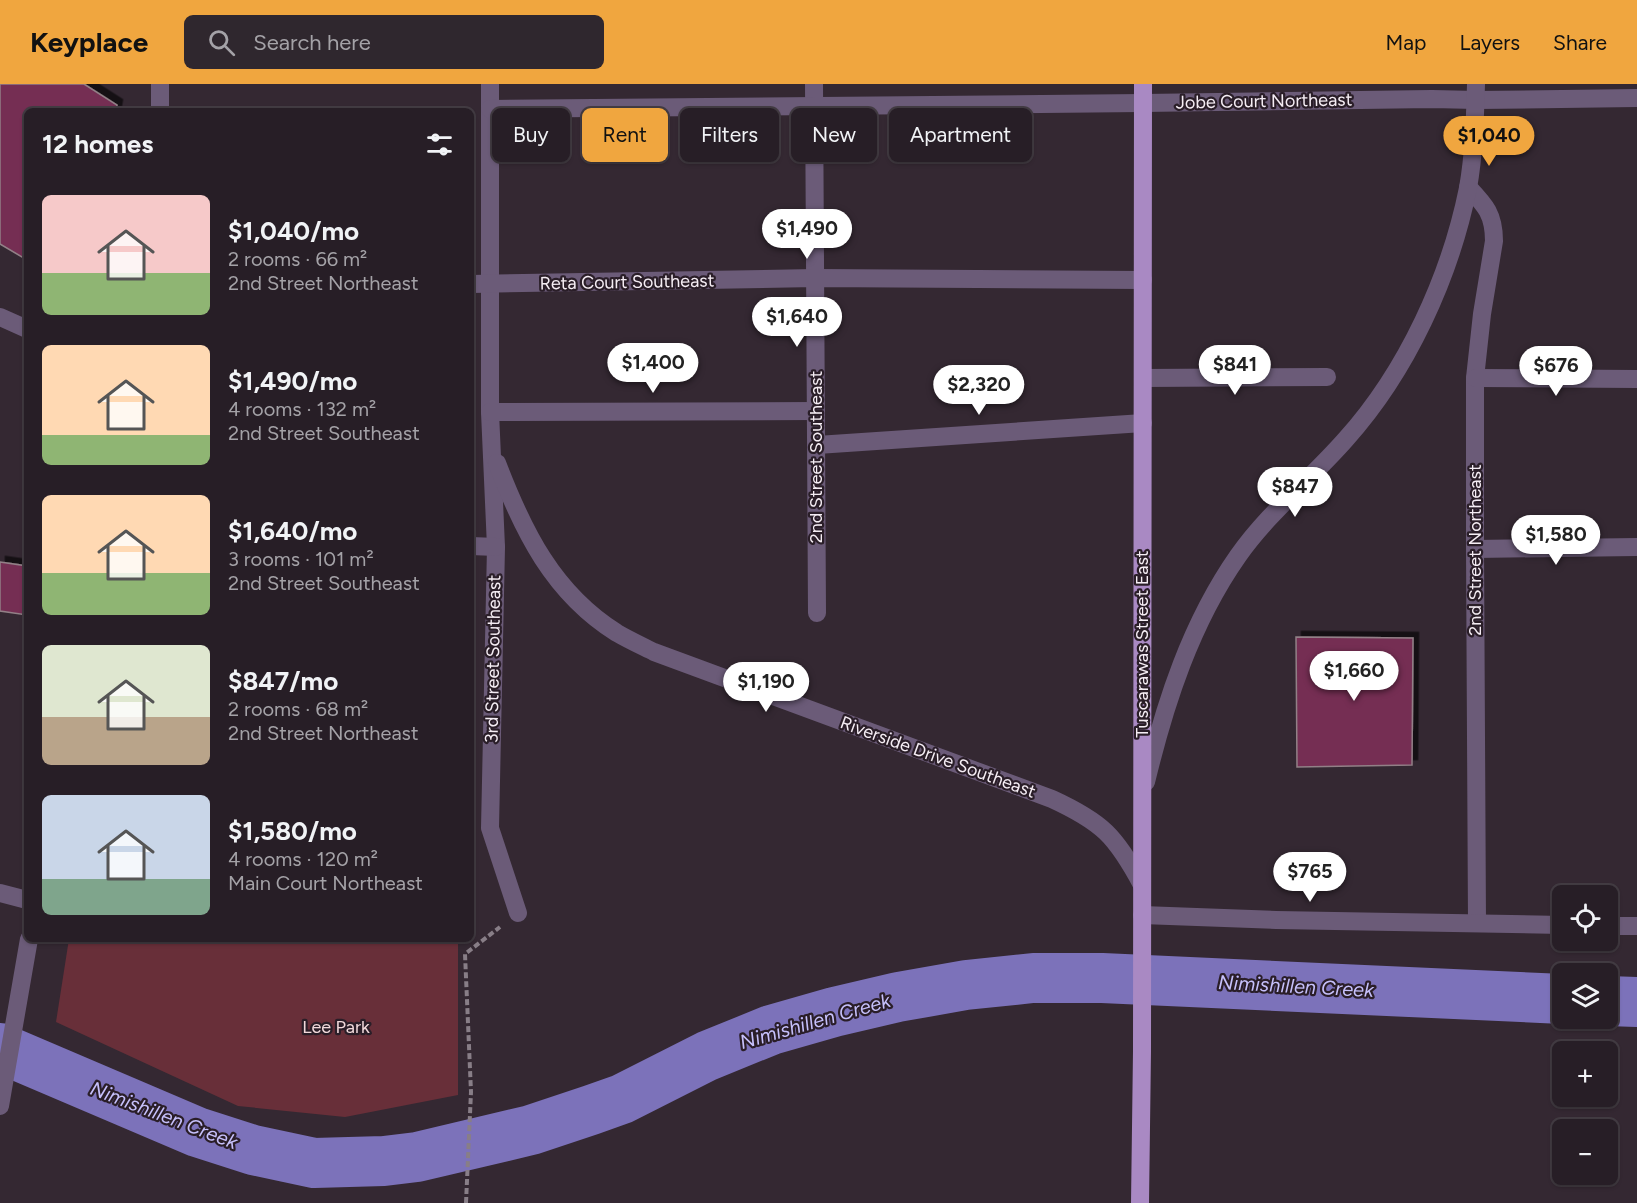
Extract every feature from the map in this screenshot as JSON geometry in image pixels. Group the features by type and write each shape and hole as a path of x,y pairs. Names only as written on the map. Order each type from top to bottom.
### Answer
{"main road":[{"name":"Tuscarawas Street East","path":"1140,1203 1143,84"}],"street":[{"path":"160,84 160,108"},
{"name":"3rd Street Southeast","path":"490,84 490,447 496,547 490,828 518,913"},
{"name":"2nd Street Southeast","path":"814,84 817,613"},
{"path":"1142,804 1150,763 1168,703 1188,646 1209,603 1232,564 1252,537 1346,440 1373,407 1393,378 1421,325 1441,279 1468,187 1474,138 1476,92"},
{"name":"Jobe Court Northeast","path":"490,109 1432,99 1476,92 1637,98"},
{"name":"2nd Street Northeast","path":"1468,187 1485,204 1494,230 1475,378 1477,924"},
{"name":"Reta Court Southeast","path":"474,284 815,278 1143,280"},
{"path":"0,317 24,328"},
{"path":"1143,378 1328,377"},
{"path":"1475,378 1637,379"},
{"path":"490,412 816,411"},
{"path":"817,445 1143,423"},
{"name":"Riverside Drive Southeast","path":"490,447 523,527 544,562 586,610 618,633 654,652 1071,808 1098,825 1113,838 1142,885"},
{"path":"474,546 496,547"},
{"path":"1475,549 1637,547"},
{"path":"0,893 24,899"},
{"path":"1142,915 1552,925"},
{"path":"1618,926 1637,926"},
{"path":"0,1106 29,942"}],"path":[{"path":"466,1203 471,1092 465,954 518,913"}],"green space":[{"name":"Lee Park","path":"69,942 458,942 458,1095 345,1117 238,1106 56,1022"}],"building":[{"path":"0,84 84,84 117,105 116,108 24,108 24,258 0,244"},
{"path":"0,562 24,566 24,615 0,611"},
{"path":"1296,637 1413,638 1412,765 1297,767"}],"waterway":[{"name":"Nimishillen Creek","path":"0,1048 197,1132 253,1150 314,1163 384,1161 417,1157 531,1130 591,1110 622,1099 707,1056 771,1030 898,997 966,985 1033,978 1102,978 1552,998"},
{"name":"Nimishillen Creek","path":"1618,1001 1637,1002"}]}
